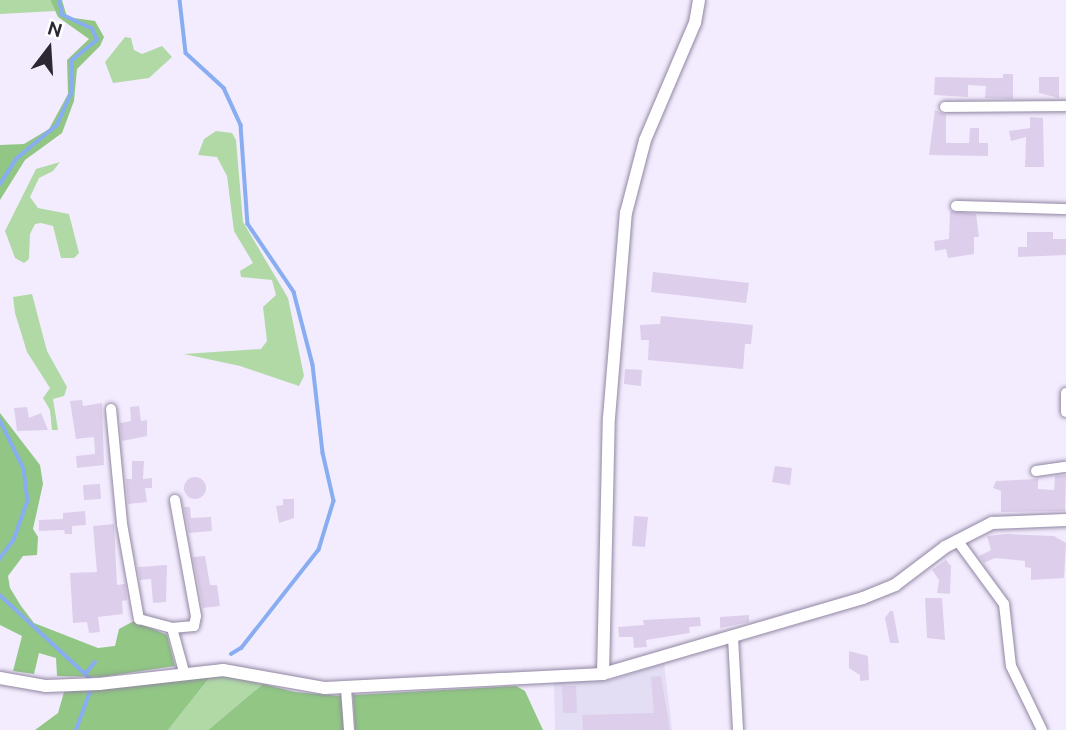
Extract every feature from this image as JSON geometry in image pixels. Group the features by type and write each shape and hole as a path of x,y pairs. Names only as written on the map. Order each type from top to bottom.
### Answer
{"street":[{"path":"603,674 609,418 626,213 645,140 695,23 699,0"},
{"path":"945,107 1066,106"},
{"path":"956,206 1066,209"},
{"path":"1066,393 1066,412"},
{"path":"111,409 121,524 139,619 172,628 194,626 196,615 175,500"},
{"path":"1036,471 1066,467"},
{"path":"0,678 74,685 223,670 295,684 346,688 603,674 733,637 895,585 977,528 1006,519 1066,520"},
{"path":"957,540 1004,604 1011,666 1042,730"},
{"path":"172,628 184,672"},
{"path":"733,637 738,730"},
{"path":"346,688 349,730"}],"shaded area":[{"path":"664,663 672,730 555,730 554,681 612,680"}],"green space":[{"path":"0,0 50,0 55,11 0,14"},
{"path":"50,0 62,0 67,17 95,21 104,37 100,46 77,69 74,101 62,133 25,160 0,200 0,145 24,144 49,129 68,94 67,60 89,39 58,17"},
{"path":"125,37 131,38 134,50 142,54 162,46 172,57 149,78 113,83 105,62"},
{"path":"216,131 232,133 236,140 243,222 288,298 304,376 299,386 240,366 184,354 261,349 267,341 263,307 276,295 272,280 241,277 240,271 253,263 234,231 227,176 217,157 198,155 204,139"},
{"path":"60,162 53,171 39,178 30,197 38,208 69,214 79,253 74,258 61,258 53,226 35,224 30,234 29,259 24,263 15,258 5,231 36,169"},
{"path":"32,294 47,351 67,387 64,396 53,399 58,430 52,430 50,410 43,398 50,388 27,352 15,313 13,297"},
{"path":"0,413 40,465 43,484 33,529 38,537 37,555 23,556 8,576 10,588 21,606 34,623 98,648 115,646 119,629 134,621 167,635 175,666 101,677 57,676 56,658 39,653 34,674 13,671 22,636 0,625"},
{"path":"228,676 263,684 208,730 168,730 210,677"},
{"path":"210,677 168,730 35,730 58,713 64,692"},
{"path":"263,684 295,692 341,696 344,730 208,730"},
{"path":"516,686 525,691 543,730 355,730 353,695"}],"building":[{"path":"1003,74 1013,74 1013,99 985,98 986,86 968,85 968,97 934,95 935,77 1003,78"},
{"path":"1039,77 1059,77 1059,98 1039,93"},
{"path":"935,110 946,115 946,143 969,143 970,128 979,128 979,143 988,143 988,156 929,155"},
{"path":"1030,117 1043,118 1044,167 1025,167 1026,137 1011,141 1009,131 1030,128"},
{"path":"950,211 976,214 979,237 974,237 974,254 948,258 946,249 935,251 934,241 949,239"},
{"path":"1027,232 1053,232 1053,239 1066,239 1066,255 1018,257 1018,247 1027,247"},
{"path":"653,272 749,283 746,303 651,292"},
{"path":"661,316 753,325 751,344 745,344 743,369 648,360 649,340 641,340 640,325 660,324"},
{"path":"625,369 642,370 641,386 624,384"},
{"path":"82,400 83,406 102,403 104,465 77,468 76,456 95,454 94,437 76,439 70,401"},
{"path":"139,406 141,421 147,420 147,436 122,441 120,423 131,421 130,407"},
{"path":"27,407 29,418 41,413 48,430 17,431 14,408"},
{"path":"132,461 144,461 143,479 152,478 152,488 145,488 147,502 128,504 126,479 132,479"},
{"path":"775,466 792,468 790,485 772,482"},
{"path":"1066,475 1065,511 1001,512 1001,491 993,488 996,481 1038,479 1038,489 1054,490 1055,476"},
{"path":"195,477 203,480 206,488 203,496 195,499 187,496 184,488 187,480"},
{"path":"100,484 101,499 84,500 83,485"},
{"path":"283,499 294,499 294,518 279,523 276,506 283,505"},
{"path":"184,507 190,507 191,518 211,517 212,531 189,533"},
{"path":"85,511 86,525 72,526 72,534 65,534 64,530 39,531 39,520 63,519 63,513"},
{"path":"634,516 648,517 645,547 632,546"},
{"path":"114,524 117,585 125,584 127,600 122,601 123,614 98,617 100,632 89,633 87,622 73,623 70,573 97,572 93,526"},
{"path":"987,536 1054,536 1066,543 1064,578 1031,580 1031,568 1025,567 1025,561 995,558 984,563 979,556 991,550"},
{"path":"205,556 210,585 217,585 220,606 203,608 193,557"},
{"path":"946,560 951,566 950,594 937,593 939,580 932,570"},
{"path":"167,565 166,602 153,603 151,579 140,580 138,567"},
{"path":"925,598 942,598 945,640 927,638"},
{"path":"893,611 899,643 890,643 885,618"},
{"path":"749,615 749,622 720,628 720,617"},
{"path":"700,617 701,626 689,627 690,633 646,640 647,647 634,648 633,637 619,637 618,627 644,625 643,620"},
{"path":"849,651 868,656 869,680 860,681 860,675 849,668"},
{"path":"661,676 670,730 583,730 582,715 654,713 651,677"},
{"path":"562,686 576,686 577,713 563,713"}],"waterway":[{"path":"0,184 16,159 57,125 71,93 72,60 97,40 92,29 62,15 59,0"},
{"path":"180,0 186,53 224,88 241,125 248,224 294,292 313,365 323,453 334,501 319,550 242,648 232,654"},
{"path":"0,420 24,469 28,501 14,540 0,559"},
{"path":"0,595 93,681"},
{"path":"86,673 95,662"},
{"path":"76,730 91,689"}]}
